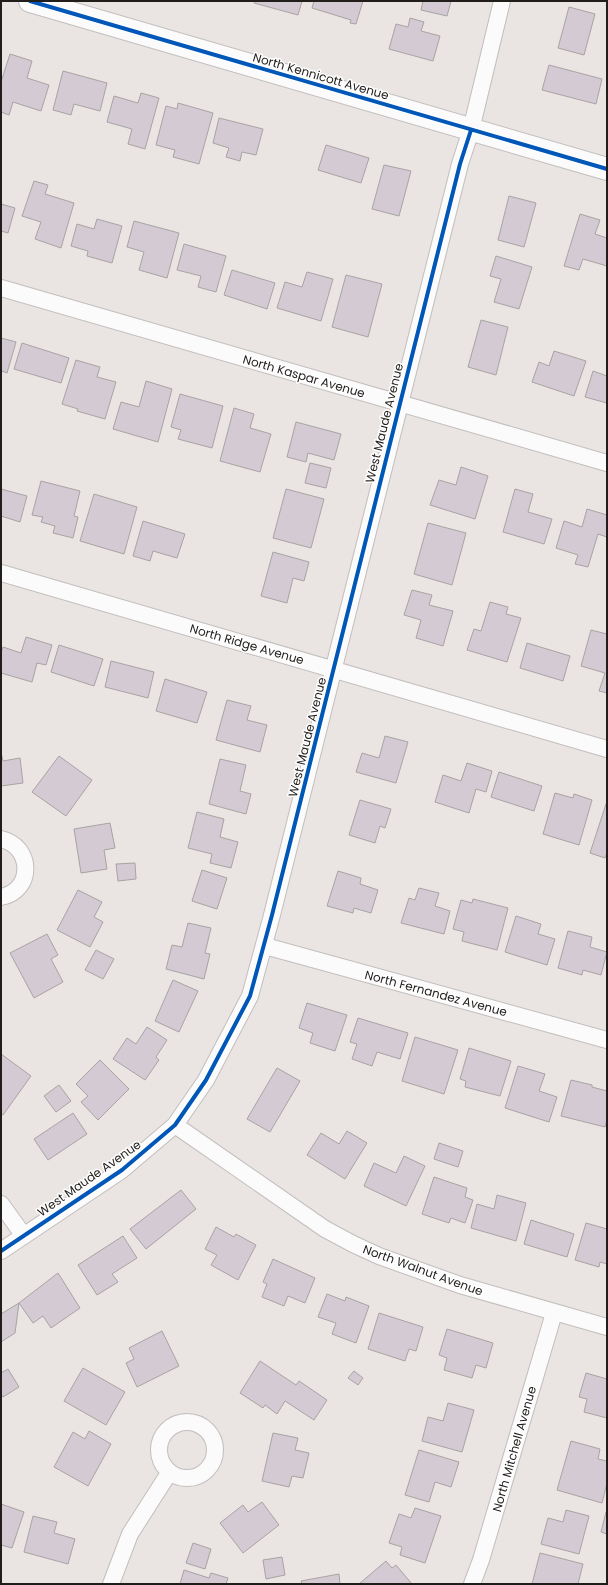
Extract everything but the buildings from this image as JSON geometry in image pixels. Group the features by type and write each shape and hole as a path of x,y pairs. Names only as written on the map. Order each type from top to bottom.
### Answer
{"street":[{"name":"North Kennicott Avenue","path":"30,1 607,169"},
{"name":"West Maude Avenue","path":"1,1251 122,1170 175,1125 206,1080 250,996 334,669 460,164 471,130 502,1"},
{"name":"North Kaspar Avenue","path":"1,288 607,463"},
{"name":"North Ridge Avenue","path":"1,573 607,749"},
{"path":"1,839 8,841 19,849 25,863 26,870 23,880 18,888 1,897"},
{"name":"North Fernandez Avenue","path":"264,946 607,1040"},
{"name":"North Walnut Avenue","path":"175,1125 325,1230 353,1244 379,1256 425,1273 554,1313 607,1327"},
{"path":"1,1204 24,1236"},
{"name":"North Mitchell Avenue","path":"472,1584 481,1560 554,1313"},
{"path":"111,1584 130,1534 170,1473"}],"cycle path":[{"path":"30,1 607,169"},
{"path":"1,1251 122,1170 175,1125 206,1080 250,996 272,915 460,164 471,130"}]}
